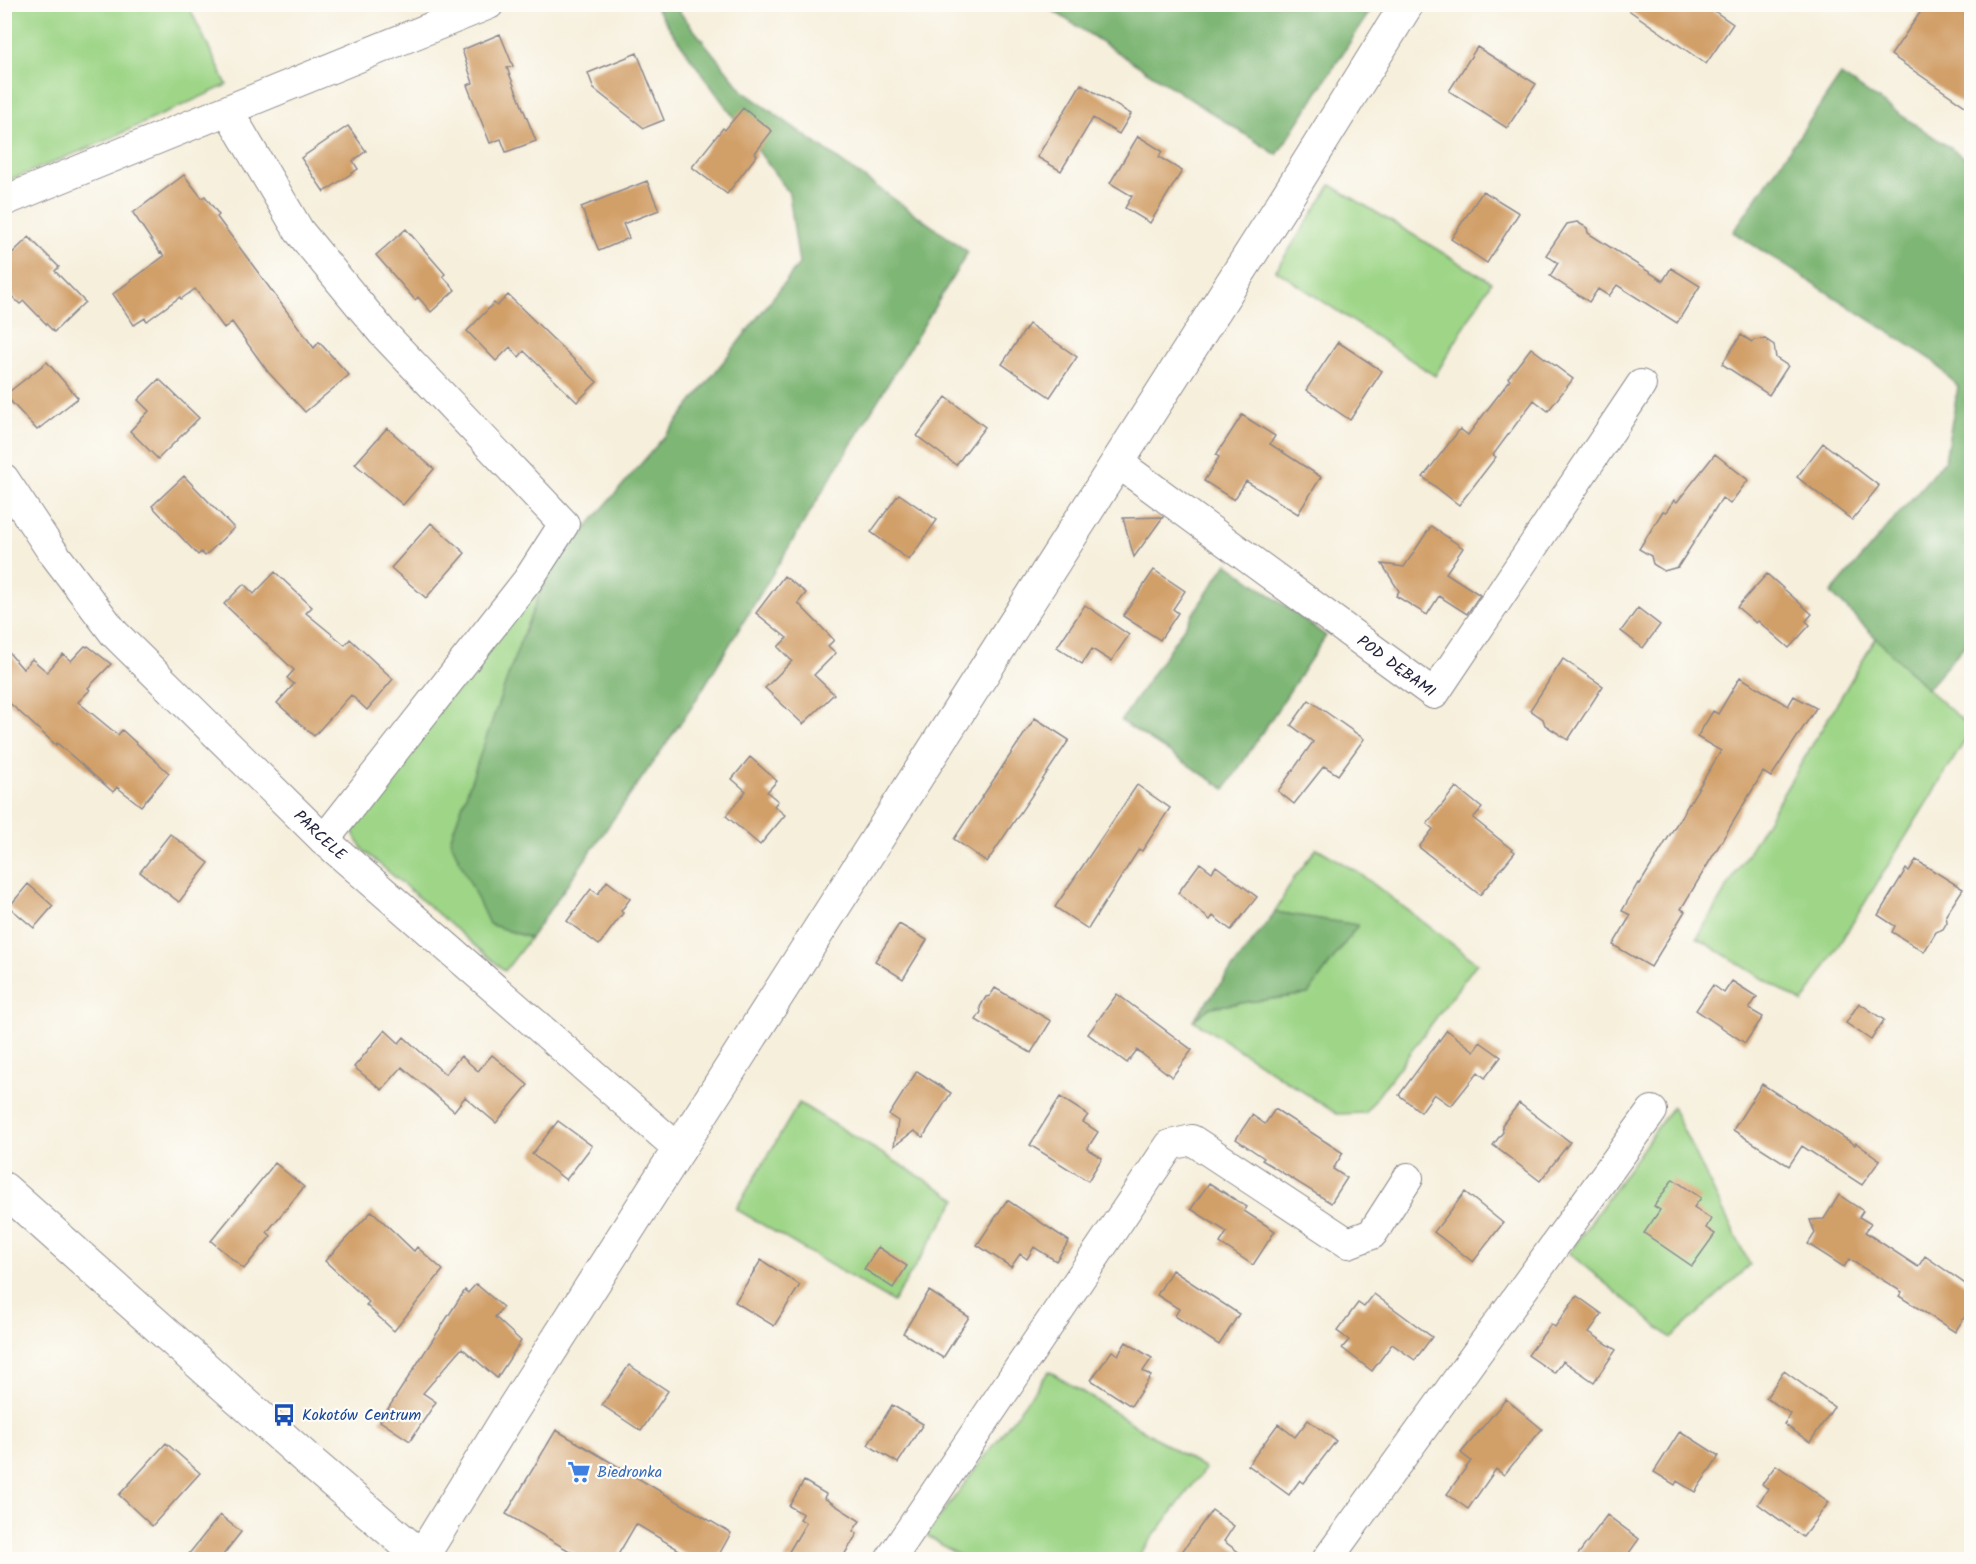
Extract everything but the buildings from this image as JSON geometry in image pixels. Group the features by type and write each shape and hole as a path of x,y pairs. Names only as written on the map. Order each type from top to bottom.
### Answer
{"street":[{"path":"4,201 489,4"},
{"path":"4,1189 422,1559 508,1417 1294,186 1407,4"},
{"path":"228,111 298,231 382,332 564,524 528,580 324,840"},
{"name":"POD DĘBAMI","path":"1117,462 1434,694 1641,385"},
{"name":"PARCELE","path":"4,479 49,547 114,633 324,840 680,1150"},
{"path":"1327,1560 1652,1111"},
{"path":"890,1560 1170,1145 1192,1140 1348,1243 1372,1234 1408,1178"}],"green space":[{"path":"5,4 188,5 227,85 98,144 5,182"},
{"path":"654,5 674,5 744,92 968,252 691,708 530,938 489,924 450,840 519,645 549,571 675,424 799,264 789,193"},
{"path":"1044,5 1374,5 1277,155"},
{"path":"1841,75 1971,162 1971,638 1927,689 1831,593 1945,460 1958,387 1931,359 1733,232"},
{"path":"1331,185 1491,282 1435,376 1276,270"},
{"path":"1227,563 1326,636 1225,789 1121,721"},
{"path":"549,571 519,645 489,924 530,938 505,971 363,850 353,833 360,809"},
{"path":"1876,638 1927,689 1971,728 1971,731 1803,1003 1697,938"},
{"path":"1317,848 1359,873 1477,963 1365,1113 1337,1114 1193,1020 1211,1007 1308,994 1357,925 1275,912 1294,878"},
{"path":"1275,912 1358,925 1308,994 1211,1007 1193,1020"},
{"path":"799,1103 957,1199 893,1302 736,1209"},
{"path":"1672,1107 1750,1265 1671,1338 1569,1253"},
{"path":"1049,1371 1205,1469 1136,1559 964,1559 926,1535"}],"place":[{"name":"Kokotów Centrum","path":"284,1415"},
{"name":"Biedronka","path":"579,1472"}]}
